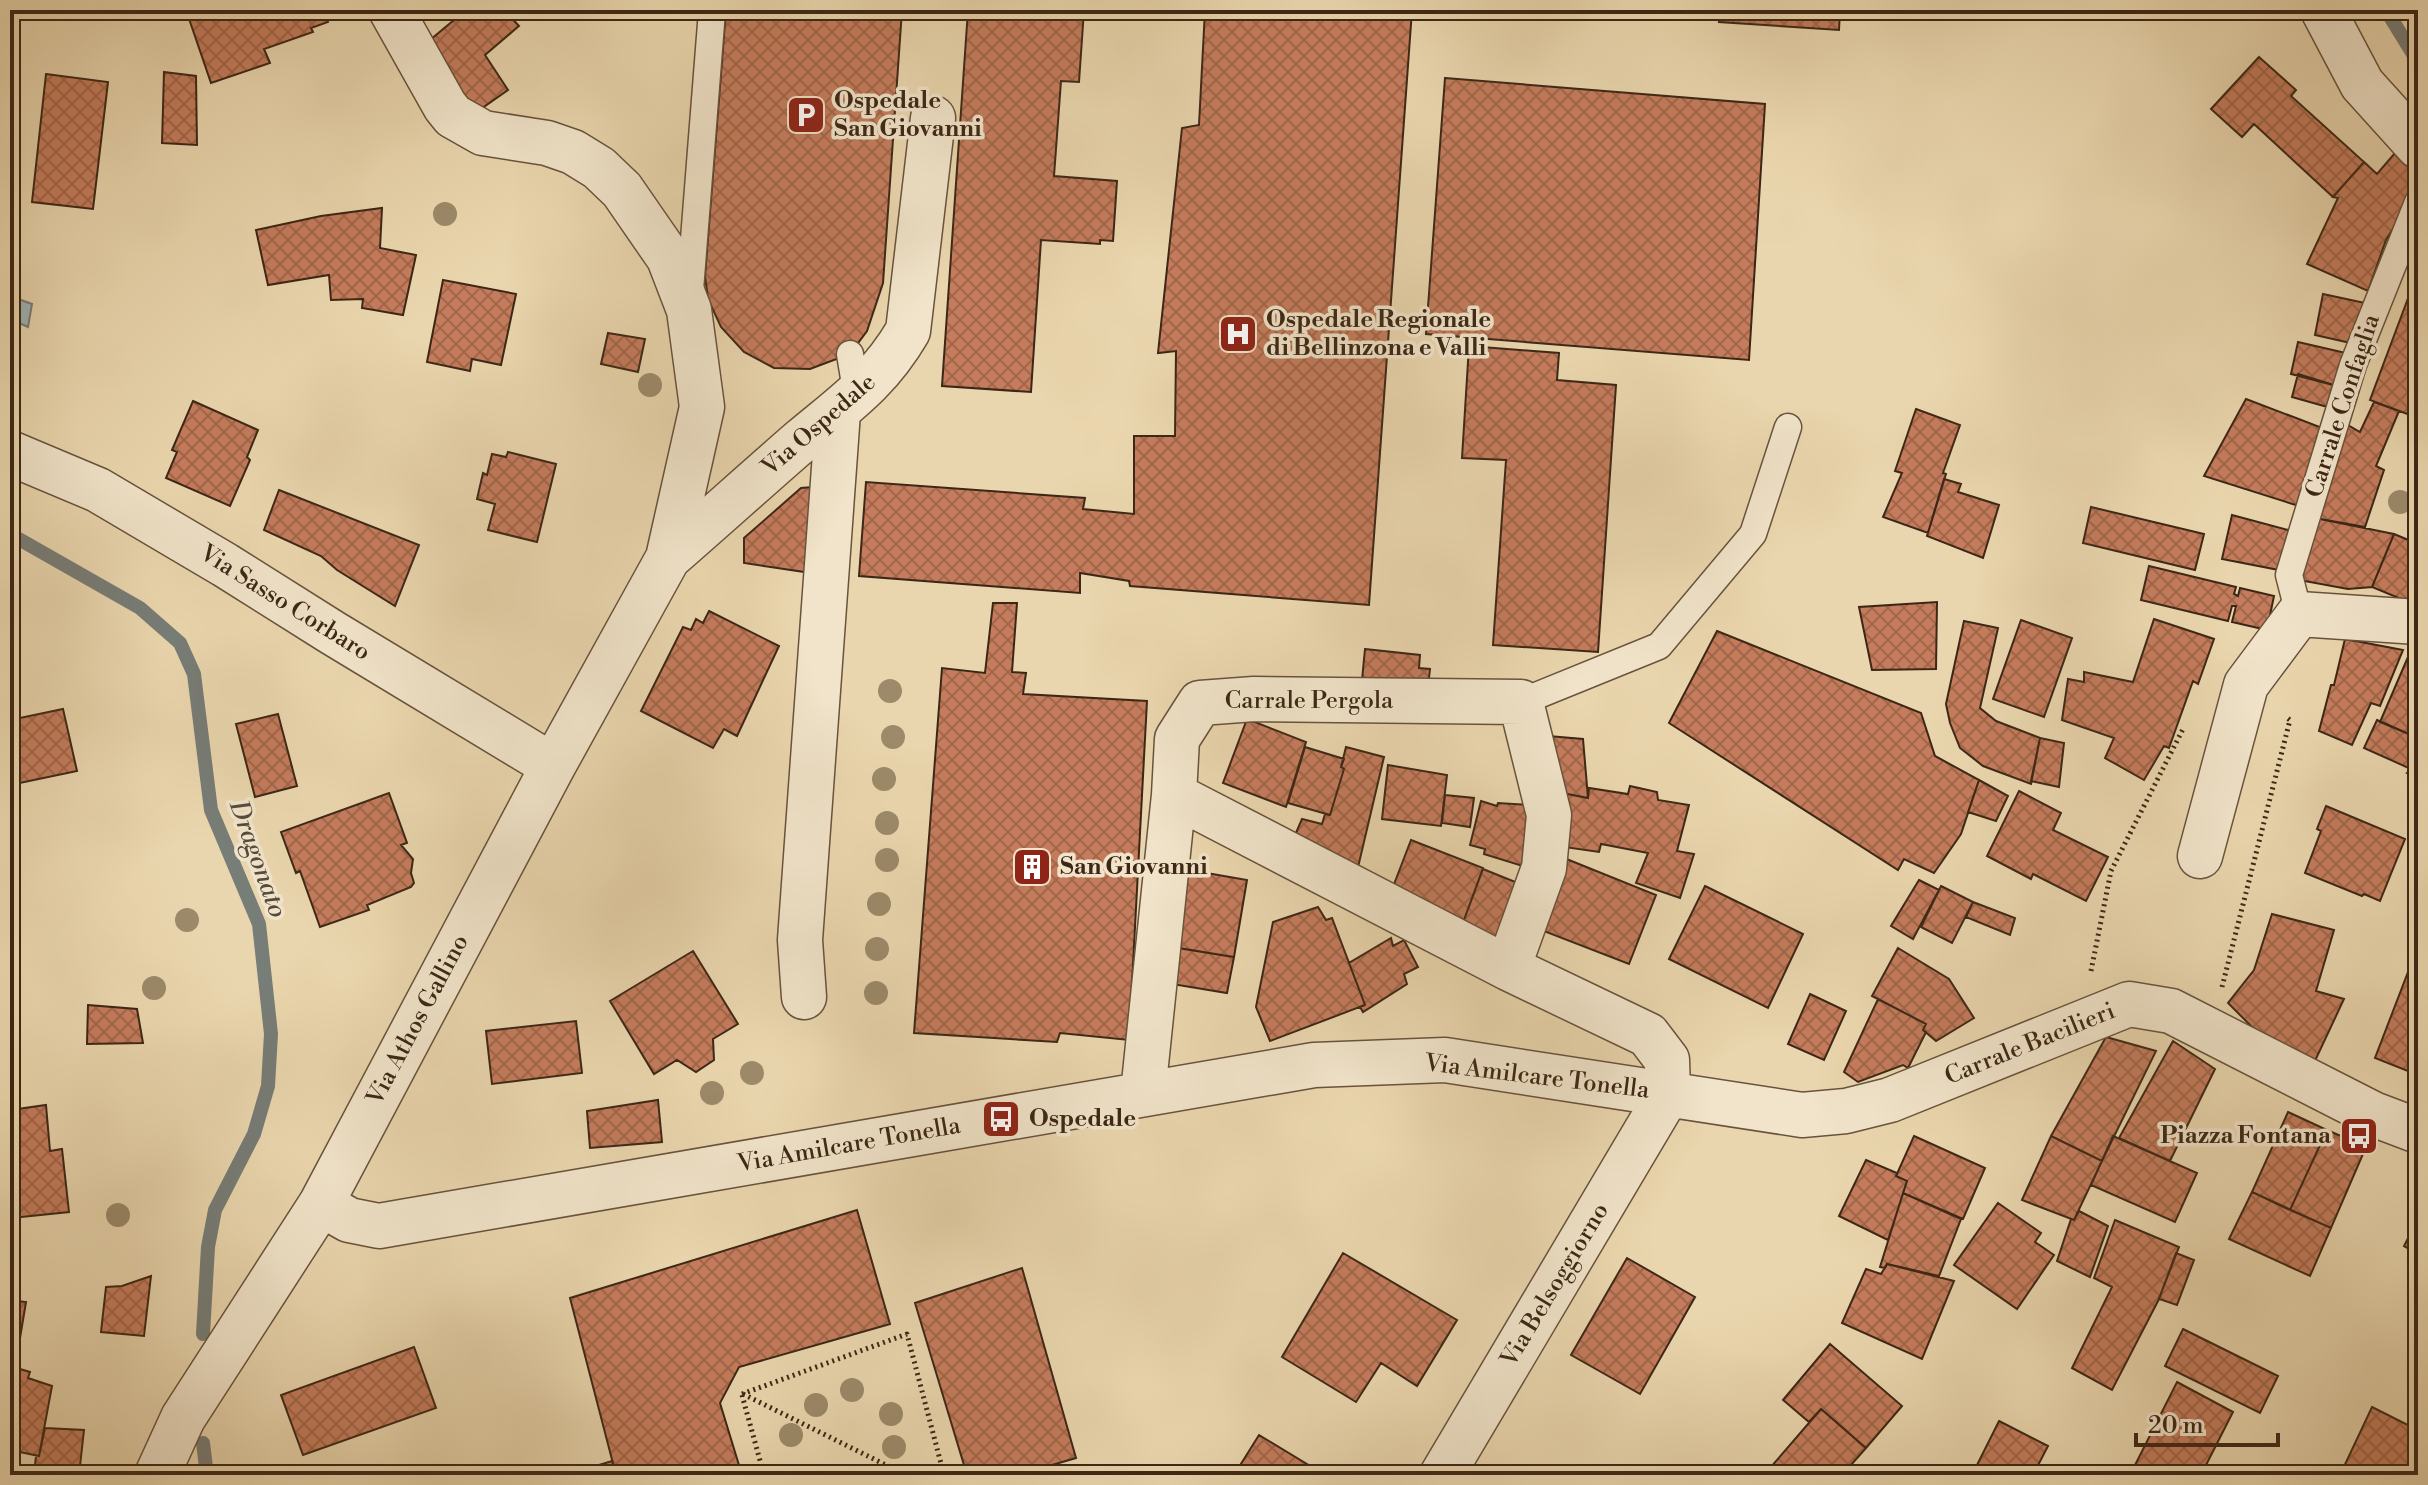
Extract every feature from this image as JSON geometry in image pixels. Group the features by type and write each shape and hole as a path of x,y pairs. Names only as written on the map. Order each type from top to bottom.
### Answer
{"street":[{"path":"391,10 453,116 483,133 547,143 573,152 599,168 622,190 669,258 689,310 702,407 668,558"},
{"path":"2323,10 2362,84 2418,146"},
{"name":"Via Ospedale","path":"668,558 848,404 893,357 908,331 933,118"},
{"path":"804,997 800,940 848,404"},
{"name":"Via Sasso Corbaro","path":"10,453 98,490 553,766"},
{"name":"Via Athos Gallino","path":"157,1475 183,1418 321,1204 553,766 668,558"},
{"path":"2200,856 2246,685 2299,614 2418,622"},
{"name":"Carrale Pergola","path":"1174,795 1177,739 1200,703 1254,699 1521,702"},
{"path":"1508,968 1544,868 1549,815 1521,702"},
{"path":"1143,1093 1174,795 1508,968 1648,1035 1667,1060 1668,1094"},
{"name":"Carrale Bacilieri","path":"1668,1094 1802,1115 1846,1111 1890,1100 2129,1004 2171,1011 2373,1114 2418,1131"},
{"name":"Via Amilcare Tonella","path":"321,1204 349,1220 379,1226 1314,1065 1445,1060 1668,1094"},
{"name":"Via Belsoggiorno","path":"1442,1475 1668,1094"}],"lane":[{"path":"689,310 712,11"},
{"name":"Carrale Confaglia","path":"2299,614 2289,575 2353,365 2418,202"},
{"path":"848,404 850,354"},
{"path":"1521,702 1659,646 1753,534 1788,427"},
{"path":"10,430 53,472"}],"path":[{"path":"2080,1023 2111,871 2186,723"},
{"path":"742,1394 907,1334 944,1475"},
{"path":"742,1394 764,1475"},
{"path":"742,1394 906,1475"}],"water":[{"path":"10,296 32,304 28,327 10,319"}],"building":[{"path":"186,10 324,10 328,22 311,28 313,32 264,49 270,63 211,83"},
{"path":"466,10 504,10 519,26 485,55 508,90 468,118 424,45"},
{"name":"Ospedale San Giovanni","path":"726,10 902,10 883,283 867,331 850,354 810,369 774,368 744,352 721,327 708,299 705,276"},
{"path":"968,10 1084,10 1079,82 1061,81 1054,176 1117,181 1113,241 1100,240 1100,244 1041,240 1031,392 942,386"},
{"path":"1205,10 1412,10 1369,605 1130,586 1129,581 1080,573 1080,593 859,576 866,482 1085,498 1083,509 1134,514 1134,436 1175,436 1176,351 1158,353 1182,128 1199,125"},
{"path":"1721,10 1840,10 1839,30 1719,22"},
{"path":"2259,57 2296,90 2291,96 2364,162 2333,197 2254,124 2242,137 2211,109"},
{"path":"164,72 196,76 197,145 162,143"},
{"path":"46,74 108,82 93,209 32,202"},
{"path":"1445,78 1765,104 1749,360 1426,334"},
{"path":"2401,146 2418,163 2418,189 2386,240 2368,291 2307,264 2338,198 2333,197 2364,162 2377,174"},
{"path":"382,208 380,248 416,255 403,315 362,308 363,299 331,300 329,275 268,285 256,230 321,216"},
{"path":"443,280 516,294 501,365 472,359 470,371 427,362"},
{"path":"2410,293 2418,296 2418,418 2370,400"},
{"path":"2323,294 2365,303 2355,344 2315,335"},
{"path":"608,333 645,339 638,372 601,364"},
{"path":"2298,342 2350,354 2337,386 2291,374"},
{"path":"1469,346 1559,353 1557,380 1616,385 1598,652 1493,645 1506,460 1462,458"},
{"path":"2298,374 2337,386 2331,408 2292,397"},
{"path":"2246,399 2325,429 2302,507 2204,476"},
{"path":"193,401 258,430 247,457 250,460 230,506 166,478 177,452 172,450"},
{"path":"2374,402 2399,411 2376,466 2384,470 2365,527 2315,518 2346,424 2360,432"},
{"path":"1916,409 1960,425 1943,473 1946,474 1928,533 1883,517 1902,473 1895,471"},
{"path":"508,452 556,464 537,542 488,530 495,504 477,499 483,473 487,475 492,454 506,457"},
{"path":"1944,479 1961,484 1958,492 1999,505 1983,558 1927,536"},
{"path":"825,486 818,574 744,563 744,538 801,488"},
{"path":"279,490 419,545 395,606 337,570 321,556 264,530"},
{"path":"2091,507 2204,534 2195,570 2083,543"},
{"path":"2232,515 2292,531 2279,570 2222,559"},
{"path":"2315,518 2394,534 2372,587 2348,589 2299,580"},
{"path":"2394,534 2418,544 2418,606 2372,587"},
{"path":"2149,566 2236,587 2234,594 2238,596 2240,588 2274,596 2267,630 2232,622 2236,606 2232,606 2228,621 2141,600"},
{"path":"1937,602 1936,669 1872,670 1859,607"},
{"name":"San Giovanni","path":"993,603 1017,603 1012,672 1026,673 1023,694 1147,701 1129,1040 1060,1033 1057,1042 914,1033 942,668 985,673"},
{"path":"709,611 779,646 737,736 724,729 713,748 641,711 683,627 691,630 696,619 703,623"},
{"path":"2154,619 2214,639 2198,684 2193,681 2169,748 2164,746 2144,780 2105,758 2114,738 2062,720 2068,679 2084,682 2084,672 2133,682"},
{"path":"2021,620 2072,638 2044,717 1993,699"},
{"path":"1964,621 1998,628 1980,708 1996,721 2040,738 2031,784 1983,766 1960,748 1946,704"},
{"path":"1717,631 1921,713 1935,756 1979,780 1961,834 1934,873 1904,859 1898,870 1669,723"},
{"path":"2418,636 2418,738 2380,722"},
{"path":"2345,639 2403,650 2380,706 2371,703 2352,745 2319,731"},
{"path":"1365,649 1420,655 1419,668 1430,669 1428,687 1362,680"},
{"path":"63,709 77,771 10,785 10,720"},
{"path":"278,714 297,786 255,797 236,724"},
{"path":"1247,719 1306,742 1286,807 1223,783"},
{"path":"2377,720 2418,738 2418,778 2407,773 2411,769 2364,748"},
{"path":"1548,736 1583,739 1588,798 1557,792"},
{"path":"2040,738 2064,743 2059,787 2031,781"},
{"path":"1305,747 1344,759 1341,767 1344,769 1330,815 1288,803"},
{"path":"1346,747 1384,757 1355,880 1289,849 1302,819 1322,824 1325,814 1330,815 1344,769 1341,767"},
{"path":"1388,765 1447,775 1441,826 1382,819"},
{"path":"1979,780 2008,796 1996,821 1968,812"},
{"path":"1630,786 1657,792 1658,800 1689,805 1677,851 1694,854 1680,898 1636,883 1648,853 1601,844 1599,852 1557,846 1557,792 1588,798 1589,788 1628,794"},
{"path":"2019,791 2061,813 2053,830 2108,857 2086,901 2033,874 2031,879 1987,856"},
{"path":"389,793 407,843 401,845 413,859 411,873 414,883 367,905 369,910 320,927 300,871 296,873 281,832"},
{"path":"1445,795 1474,798 1470,827 1442,823"},
{"path":"1481,801 1497,806 1498,803 1544,806 1526,867 1484,854 1485,849 1470,845"},
{"path":"2326,806 2405,839 2380,901 2305,873 2321,831 2317,829"},
{"path":"1411,840 1483,868 1461,928 1388,900"},
{"path":"1564,858 1656,895 1629,964 1536,928"},
{"path":"1184,869 1247,880 1234,957 1171,947"},
{"path":"1483,869 1530,888 1509,946 1461,928"},
{"path":"1919,880 1939,890 1913,939 1891,926"},
{"path":"1705,886 1803,934 1768,1008 1669,959"},
{"path":"1941,886 1973,902 1952,943 1921,927"},
{"path":"1973,902 2015,918 2010,935 1966,917"},
{"path":"1318,907 1326,920 1332,918 1365,1005 1270,1041 1256,1007 1273,922"},
{"path":"2272,914 2334,930 2316,991 2344,999 2314,1063 2269,1044 2228,1003 2254,970"},
{"path":"1391,938 1393,946 1404,940 1418,967 1404,974 1407,984 1363,1012 1360,1007 1365,1005 1349,963"},
{"path":"1179,948 1234,957 1227,993 1172,984"},
{"path":"1898,948 1949,979 1974,1018 1936,1041 1923,1030 1926,1024 1872,996"},
{"path":"693,951 738,1024 713,1039 714,1060 696,1072 677,1060 654,1074 610,1001"},
{"path":"2413,959 2418,961 2418,1075 2375,1058"},
{"path":"1810,994 1846,1011 1824,1060 1788,1044"},
{"path":"1878,999 1926,1024 1923,1030 1926,1032 1908,1068 1903,1065 1858,1082 1844,1072"},
{"path":"88,1005 137,1009 143,1043 87,1044"},
{"path":"576,1021 582,1073 492,1084 486,1031"},
{"path":"2106,1037 2156,1051 2102,1161 2051,1136"},
{"path":"2173,1041 2215,1069 2170,1161 2119,1138"},
{"path":"658,1100 662,1142 590,1148 587,1111"},
{"path":"46,1105 50,1151 62,1149 69,1212 12,1218 10,1110"},
{"path":"2288,1112 2327,1130 2290,1210 2252,1192"},
{"path":"2327,1130 2366,1147 2331,1228 2290,1210"},
{"path":"1914,1136 1985,1168 1963,1219 1903,1193 1907,1181 1896,1176"},
{"path":"2051,1136 2102,1161 2074,1220 2022,1200"},
{"path":"2113,1136 2197,1173 2175,1222 2091,1185"},
{"path":"1866,1160 1897,1173 1896,1176 1907,1181 1888,1240 1839,1216"},
{"path":"2252,1192 2331,1228 2310,1276 2229,1239"},
{"path":"1903,1193 1961,1219 1939,1276 1887,1264 1885,1268 1880,1267"},
{"path":"1998,1203 2041,1233 2035,1242 2054,1255 2017,1309 1954,1265"},
{"path":"857,1210 890,1324 739,1367 720,1403 742,1475 616,1475 570,1298"},
{"path":"2079,1211 2108,1226 2090,1277 2057,1261 2071,1219 2074,1220"},
{"path":"2418,1219 2418,1254 2404,1246"},
{"path":"2115,1220 2179,1247 2158,1301 2112,1390 2072,1368 2112,1287 2094,1278"},
{"path":"1343,1253 1457,1320 1417,1386 1381,1363 1356,1402 1282,1357"},
{"path":"2176,1253 2194,1260 2177,1305 2159,1299"},
{"path":"1627,1258 1695,1297 1640,1394 1571,1355"},
{"path":"1887,1264 1954,1281 1922,1359 1842,1323 1866,1269 1881,1274"},
{"path":"1022,1268 1076,1458 1018,1475 967,1475 915,1303"},
{"path":"151,1276 144,1336 101,1332 106,1287 122,1286"},
{"path":"10,1300 26,1302 15,1368 10,1366"},
{"path":"2183,1329 2278,1376 2260,1413 2165,1366"},
{"path":"1830,1344 1902,1406 1866,1448 1821,1409 1809,1422 1783,1400"},
{"path":"414,1347 436,1408 303,1455 281,1395"},
{"path":"10,1366 30,1372 28,1378 52,1386 39,1456 10,1450"},
{"path":"2177,1382 2233,1412 2201,1475 2130,1475"},
{"path":"2372,1407 2418,1430 2418,1475 2340,1475"},
{"path":"1821,1409 1866,1448 1842,1475 1764,1475"},
{"path":"1999,1421 2048,1446 2033,1475 1972,1475"},
{"path":"45,1428 84,1430 79,1475 34,1475"},
{"path":"1259,1435 1325,1475 1234,1475"},
{"path":"612,1461 616,1475 566,1475"}],"waterway":[{"path":"2386,10 2418,62"},
{"name":"Dragonato","path":"10,534 140,608 180,643 194,674 211,810 259,924 271,1034 268,1086 254,1134 215,1210 208,1247 203,1334"},
{"name":"Dragonato","path":"203,1443 207,1475"}],"place":[{"name":"Ospedale San Giovanni","path":"806,115"},
{"name":"Ospedale Regionale di Bellinzona e Valli","path":"1238,334"},
{"name":"San Giovanni","path":"1032,867"},
{"name":"Ospedale","path":"1001,1119"},
{"name":"Piazza Fontana","path":"2359,1136"}]}
